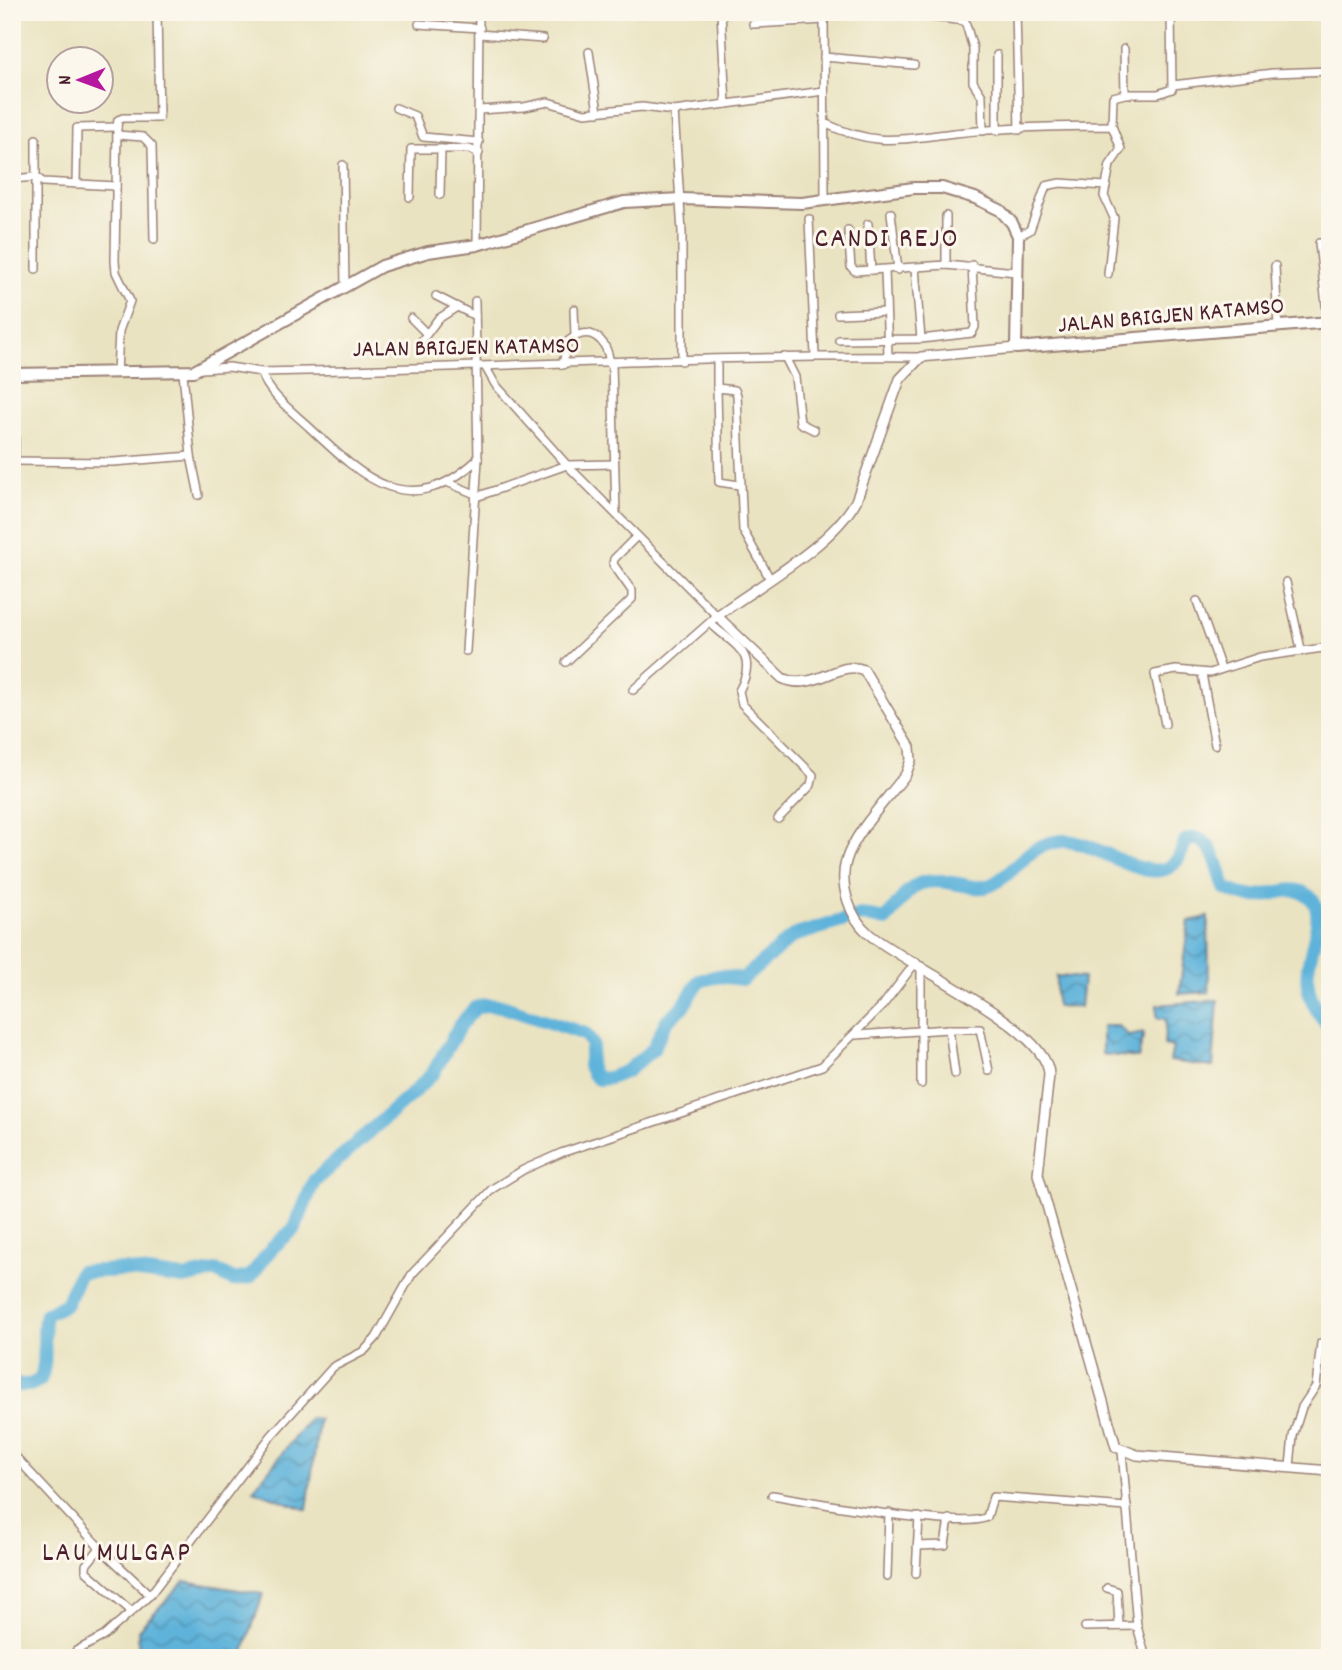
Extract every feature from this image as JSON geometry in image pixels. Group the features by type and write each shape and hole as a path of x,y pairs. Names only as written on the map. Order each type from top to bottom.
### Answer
{"main road":[{"path":"188,372 345,285 404,258 477,246 612,204 681,198 788,204 825,198 942,188 975,198 1000,210 1012,223 1018,236 1016,348"},
{"name":"JALAN BRIGJEN KATAMSO","path":"1016,348 1329,322"},
{"name":"JALAN BRIGJEN KATAMSO","path":"12,374 188,372"}],"street":[{"path":"477,246 479,12"},
{"path":"721,12 726,104"},
{"path":"890,12 965,21"},
{"path":"967,12 965,21 972,48 973,82 982,96 983,131"},
{"path":"1016,12 1020,130"},
{"path":"1108,274 1114,218 1103,200 1110,165 1121,149 1120,139 1112,126 1113,97 1125,94 1167,93 1173,85 1171,12"},
{"path":"105,14 158,14 159,118 118,120 115,266 130,301 118,331 117,373"},
{"path":"752,24 824,16 825,198"},
{"path":"419,24 543,39"},
{"path":"1124,49 1125,94"},
{"path":"589,52 598,112"},
{"path":"997,55 997,131"},
{"path":"824,57 914,65"},
{"path":"1173,85 1273,73 1330,71"},
{"path":"479,110 548,102 579,113 642,107 674,111 824,91"},
{"path":"396,108 415,116 423,137 479,142"},
{"path":"674,111 681,198 682,361"},
{"path":"824,123 842,132 894,141 983,131 1112,126"},
{"path":"76,184 77,128 143,136 152,146 154,239"},
{"path":"36,139 36,269"},
{"path":"410,197 411,149 469,149 479,153"},
{"path":"440,195 441,149"},
{"path":"343,165 345,285"},
{"path":"12,179 36,177 43,182 116,186"},
{"path":"1018,236 1030,230 1046,186 1060,183 1106,186"},
{"path":"891,213 898,270"},
{"path":"946,216 946,265"},
{"path":"809,219 815,356"},
{"path":"868,224 870,271"},
{"path":"848,230 852,269 870,271 972,265 1016,272"},
{"path":"1319,243 1329,322"},
{"path":"839,340 920,339 974,332 972,265"},
{"path":"1275,265 1278,327"},
{"path":"915,268 920,339"},
{"path":"885,270 888,356"},
{"path":"436,296 475,316"},
{"path":"466,651 482,368 475,301"},
{"path":"420,342 426,333 457,307"},
{"path":"574,309 575,335"},
{"path":"838,314 886,312"},
{"path":"411,318 426,333"},
{"path":"563,365 564,348 575,335 584,333 601,338 608,349 611,364 616,515"},
{"path":"633,690 714,619 820,544 848,515 856,501 900,379 921,357 1016,348"},
{"name":"JALAN BRIGJEN KATAMSO","path":"188,372 229,367 261,372 482,368 815,356 921,357"},
{"path":"785,357 795,377 800,423 814,430"},
{"path":"717,360 719,482 738,485"},
{"path":"482,368 567,465 714,619 747,659 749,670 738,696 742,704 813,775 811,785 778,819"},
{"path":"188,372 191,456 199,495"},
{"path":"261,372 268,388 372,481 407,491 449,483 478,459"},
{"path":"717,388 735,390 737,395 738,485 743,530 769,578"},
{"path":"15,416 13,461 113,462 191,456"},
{"path":"449,483 475,496 567,465 614,464"},
{"path":"566,662 632,599 632,591 613,564 614,559 637,536"},
{"path":"1286,582 1301,649"},
{"path":"1197,601 1221,669"},
{"path":"714,619 782,678 791,682 808,683 853,667 864,670 910,747 911,760 906,774 848,855 843,874 846,897 867,933 1025,1035 1046,1060 1049,1075 1038,1174 1112,1439 1122,1451 1137,1626 1146,1658"},
{"path":"1166,724 1155,674 1176,670 1202,674 1260,657 1301,649 1330,647"},
{"path":"1202,674 1215,745"},
{"path":"918,964 921,1084"},
{"path":"76,1651 104,1636 150,1595 271,1436 333,1367 364,1351 376,1338 412,1274 492,1189 523,1170 561,1153 822,1066 855,1035 918,964"},
{"path":"949,1029 955,1074"},
{"path":"855,1035 981,1029 989,1071"},
{"path":"1290,1466 1293,1436 1302,1407 1316,1386 1321,1343"},
{"path":"1122,1451 1330,1471"},
{"path":"12,1453 100,1548 150,1595"},
{"path":"772,1495 948,1519 985,1519 993,1497 1127,1507"},
{"path":"887,1577 889,1513"},
{"path":"916,1573 919,1517"},
{"path":"918,1546 946,1545 948,1519"},
{"path":"100,1548 86,1565 86,1571 131,1611"},
{"path":"1107,1588 1117,1591 1119,1626"},
{"path":"1085,1627 1137,1626"}],"water":[{"path":"1208,917 1209,992 1179,994 1189,921"},
{"path":"1056,976 1083,978 1080,1007 1056,1006"},
{"path":"1218,1000 1213,1067 1170,1061 1173,1047 1164,1045 1166,1019 1157,1018 1157,1005"},
{"path":"1102,1026 1118,1026 1129,1036 1144,1033 1138,1058 1102,1054"},
{"path":"310,1418 319,1419 307,1510 253,1490"},
{"path":"184,1581 263,1594 242,1658 139,1658 138,1630"}],"waterway":[{"path":"12,1385 30,1385 40,1380 44,1364 46,1314 66,1304 80,1272 124,1270 184,1278 216,1271 233,1280 250,1277 272,1248 295,1228 314,1181 433,1073 460,1025 475,1008 485,1005 501,1006 585,1034 592,1044 589,1066 593,1074 598,1079 609,1078 627,1071 653,1049 667,1020 683,1007 699,981 718,976 743,979 793,936 861,915 886,920 918,884 936,881 978,887 991,885 1009,873 1030,853 1049,843 1078,843 1149,870 1164,869 1177,860 1185,841 1194,839 1208,846 1225,888 1248,896 1288,890 1296,890 1309,896 1315,904 1317,925 1309,962 1308,985 1316,1008 1330,1028"}],"district":[{"name":"CANDI REJO","path":"887,236"},
{"name":"LAU MULGAP","path":"117,1550"}]}
